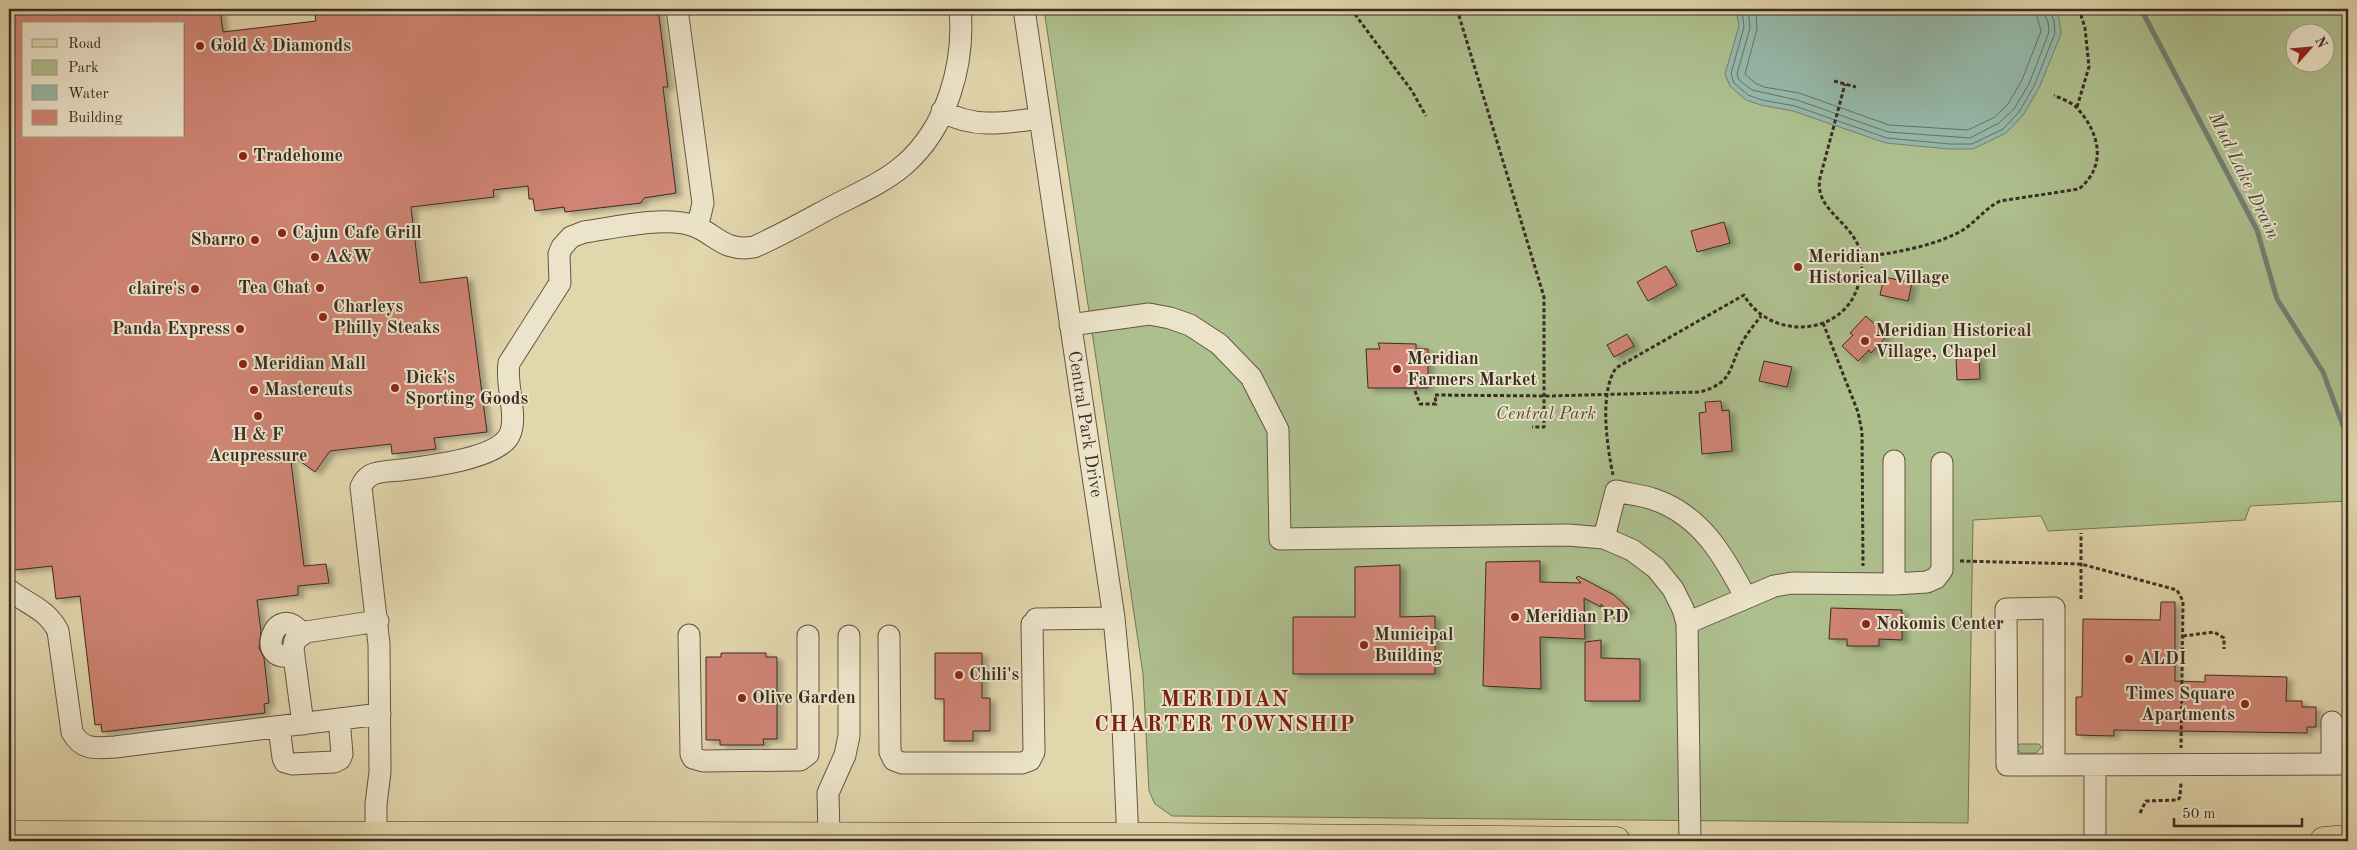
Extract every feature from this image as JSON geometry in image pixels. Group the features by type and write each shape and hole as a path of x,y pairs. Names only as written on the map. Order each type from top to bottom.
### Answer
{"main road":[{"path":"9,835 68,838 1616,841"},
{"path":"2324,841 2348,839"}],"street":[{"path":"677,9 703,203 700,216 694,226"},
{"path":"376,838 380,772 378,621 361,487 366,479 372,474 437,465 474,455 494,449 506,441 512,428 508,374 509,363 560,283 559,254 570,237 584,232 662,222 684,223 694,226 731,248 744,249 762,243 890,175 918,150 942,111 958,60 961,42 960,9"},
{"name":"Central Park Drive","path":"1024,9 1114,618 1122,703 1128,839"},
{"path":"942,111 962,121 983,124 1040,118"},
{"path":"1070,325 1149,314 1170,318 1190,325 1219,344 1252,377 1278,430 1280,539 1560,535 1604,538 1632,550 1656,568 1673,589 1687,623 1690,841"},
{"path":"1894,461 1894,584"},
{"path":"1687,623 1774,586 1792,582 1894,584 1926,582 1936,578 1942,570 1942,462"},
{"path":"1604,538 1616,491 1653,499 1683,513 1711,539 1728,563 1746,598"},
{"path":"9,590 23,601 40,609 53,622 58,631 72,732 77,741 86,748 115,747 380,714"},
{"path":"2054,765 2054,608 2006,609 2007,765 2054,765 2095,765 2340,764 2332,722"},
{"path":"889,636 890,752 894,760 902,762 1022,763 1030,760 1034,752 1034,622 1114,618"},
{"path":"303,724 293,644 301,633 378,621"},
{"path":"689,636 691,754 693,758 703,761 800,760 808,754 808,636"},
{"path":"820,839 828,793 845,755 849,736 849,636"},
{"path":"279,727 283,758 286,762 292,764 334,762 340,759 342,754 339,719"},
{"path":"2095,765 2095,841"}],"path":[{"path":"1351,9 1412,91 1426,116"},
{"path":"1457,9 1544,297 1542,396 1544,427 1532,427"},
{"path":"2077,107 2089,67 2085,28 2079,9"},
{"path":"1834,81 1856,87"},
{"path":"1616,491 1608,448 1607,395 1610,377 1616,368 1744,295 1761,316 1790,327 1800,328 1823,323 1839,314 1854,296 1861,275 1861,257 1852,233 1826,207 1819,193 1820,178 1845,84"},
{"path":"1861,257 1912,247 1952,235 1966,228 1990,206 2000,201 2079,189 2088,182 2096,167 2098,150 2094,135 2077,107 2054,95"},
{"path":"1415,390 1420,404 1436,404 1435,395 1607,395 1700,392 1710,390 1725,379 1733,367 1742,342 1761,316"},
{"path":"1823,323 1858,412 1862,432 1864,452 1862,584"},
{"path":"2081,533 2081,599"},
{"path":"1942,561 2082,564 2176,590 2184,601 2181,754"},
{"path":"2183,636 2214,632 2224,638 2224,649"},
{"path":"2140,813 2146,801 2173,802 2180,798 2181,774"}],"green space":[{"name":"Central Park","path":"1044,9 2348,9 2348,501 2250,506 2245,520 2048,531 2041,516 1973,520 1968,823 1172,816 1155,804 1149,791 1143,674"},
{"path":"2039,744 2042,747 2036,753 2021,753 2017,750 2017,745"}],"water":[{"path":"1736,9 2052,9 2059,18 2061,34 2039,88 2023,115 2006,133 1973,149 1949,149 1886,143 1793,111 1746,100 1730,86 1725,74 1739,26"}],"building":[{"name":"Meridian Mall","path":"9,9 220,9 223,32 316,21 314,9 658,9 668,87 663,87 676,193 644,198 641,203 565,212 564,207 535,211 533,199 529,199 528,186 493,190 494,197 411,207 420,283 467,277 487,432 434,438 436,449 392,454 391,444 330,451 315,472 290,454 304,566 326,564 329,583 298,586 298,595 257,600 261,631 259,648 264,658 269,703 264,704 265,713 102,732 101,724 95,725 80,596 56,599 52,566 15,570 9,565"},
{"path":"1724,222 1730,243 1697,252 1691,231"},
{"path":"1666,266 1677,285 1648,301 1637,282"},
{"path":"1884,277 1912,283 1908,301 1880,295"},
{"name":"Meridian Historical Village, Chapel","path":"1866,316 1887,336 1871,353 1869,350 1858,361 1842,346 1853,335 1850,333"},
{"path":"1627,334 1634,346 1614,357 1607,345"},
{"name":"Meridian Farmers Market","path":"1378,343 1416,344 1416,349 1428,349 1428,388 1368,388 1366,349 1380,349"},
{"path":"1979,356 1980,379 1957,380 1956,357"},
{"path":"1764,361 1792,367 1787,387 1759,381"},
{"path":"1721,401 1722,411 1729,410 1732,451 1702,454 1699,413 1706,412 1705,402"},
{"path":"1540,561 1540,582 1581,583 1576,578 1578,576 1614,595 1629,609 1617,621 1601,604 1601,607 1584,598 1585,639 1540,637 1541,689 1483,686 1486,562"},
{"name":"Municipal Building","path":"1400,565 1400,617 1435,616 1435,674 1293,674 1293,617 1355,617 1355,567"},
{"name":"ALDI","path":"2161,602 2175,602 2175,681 2205,682 2205,675 2287,677 2286,701 2302,701 2302,707 2316,707 2316,727 2307,727 2307,733 2114,730 2114,736 2076,735 2076,697 2082,697 2083,619 2160,620"},
{"name":"Nokomis Center","path":"1831,608 1902,610 1902,640 1879,639 1879,646 1847,646 1847,639 1829,639"},
{"path":"1601,640 1601,658 1640,659 1640,701 1585,701 1585,642"},
{"name":"Olive Garden","path":"721,653 766,653 766,657 777,657 777,739 763,739 764,745 720,745 720,740 706,740 706,657 721,657"},
{"name":"Chili's","path":"935,653 982,653 982,698 990,698 990,731 973,731 973,741 944,741 944,699 935,699"}],"waterway":[{"name":"Mud Lake Drain","path":"2141,9 2257,230 2277,299 2323,372 2348,439"}],"place":[{"name":"Gold & Diamonds","path":"200,46"},
{"name":"Tradehome","path":"243,156"},
{"name":"Cajun Cafe Grill","path":"282,233"},
{"name":"Sbarro","path":"255,240"},
{"name":"A&W","path":"315,257"},
{"name":"Meridian Historical Village","path":"1798,267"},
{"name":"Tea Chat","path":"320,288"},
{"name":"claire's","path":"195,289"},
{"name":"Charleys Philly Steaks","path":"323,317"},
{"name":"Panda Express","path":"240,329"},
{"name":"Meridian Historical Village, Chapel","path":"1865,341"},
{"name":"Meridian Mall","path":"243,364"},
{"name":"Meridian Farmers Market","path":"1397,369"},
{"name":"Dick's Sporting Goods","path":"395,388"},
{"name":"Mastercuts","path":"254,390"},
{"name":"H & F Acupressure","path":"258,416"},
{"name":"Meridian PD","path":"1515,617"},
{"name":"Nokomis Center","path":"1866,624"},
{"name":"Municipal Building","path":"1364,645"},
{"name":"ALDI","path":"2129,659"},
{"name":"Chili's","path":"959,675"},
{"name":"Olive Garden","path":"742,698"},
{"name":"Times Square Apartments","path":"2245,704"}],"district":[{"name":"MERIDIAN CHARTER TOWNSHIP","path":"1225,712"}]}
